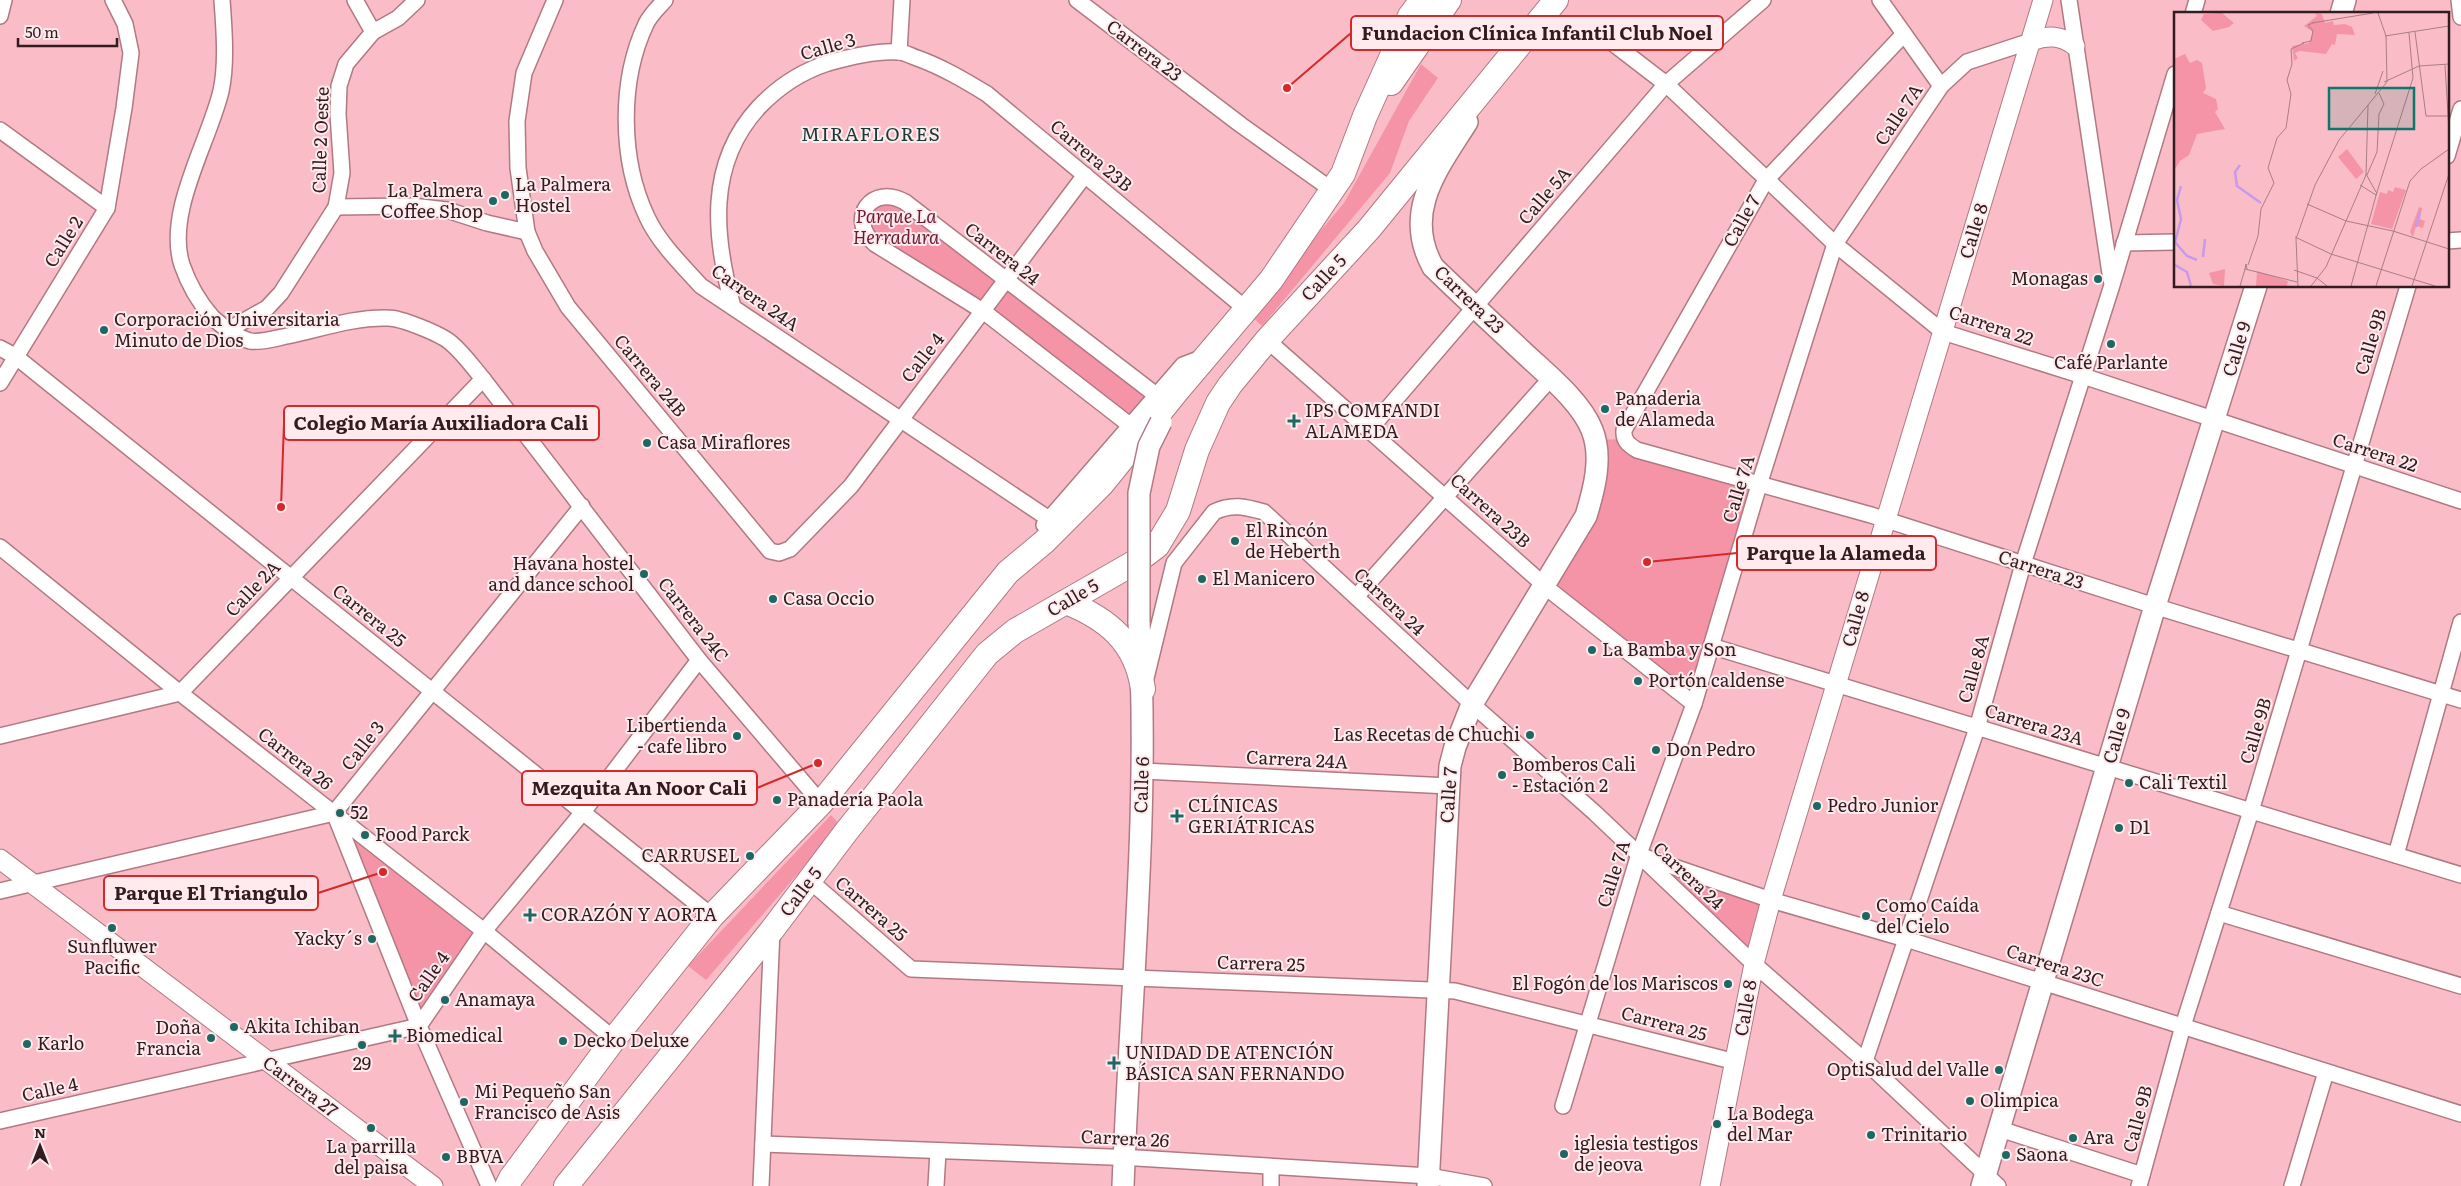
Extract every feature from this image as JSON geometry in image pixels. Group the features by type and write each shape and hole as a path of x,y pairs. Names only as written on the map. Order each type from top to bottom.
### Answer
{"main road":[{"path":"1365,116 1405,65 1449,0"},
{"name":"Calle 5","path":"566,1186 772,930 809,880 987,654 1006,637 1137,561 1163,538 1178,511 1197,450 1218,403 1267,340 1369,229 1556,0"},
{"path":"507,1186 614,1039 712,916 821,803 1008,572 1044,542 1102,484 1162,407 1271,280 1343,174 1365,116 1415,5"},
{"name":"Carrera 23","path":"1508,61 1432,178 1422,207 1421,232 1426,254 1433,267 1551,378 1585,415 1595,440"},
{"name":"Calle 9","path":"1989,1182 2000,1129 2156,606 2255,288"},
{"name":"Calle 6","path":"1123,1186 1143,771 1139,493 1149,446 1162,407"},
{"name":"Calle 7","path":"1429,1181 1450,766 1455,747 1472,704 1586,516 1594,490 1595,440"},
{"path":"1066,602 1097,616 1120,637 1137,665 1143,689"}],"street":[{"path":"0,16 4,0"},
{"name":"Calle 2","path":"0,383 107,208 131,53 125,24 114,0"},
{"path":"222,0 224,31 222,88 213,120 190,179 179,230 180,260 189,286 205,308 228,330"},
{"path":"355,0 373,32"},
{"name":"Calle 2 Oeste","path":"228,330 267,308 281,293 336,207 342,173 338,114 340,86 346,64 373,32 398,18 417,0"},
{"name":"Carrera 24B","path":"555,0 524,74 517,121 518,168 527,232 535,251 568,307 770,551 779,553"},
{"name":"Carrera 24A","path":"665,0 646,22 633,64 627,105 628,149 634,182 647,218 672,255 701,286 1049,519"},
{"path":"900,52 902,0"},
{"name":"Carrera 23","path":"1077,0 1241,125 1332,190"},
{"name":"Calle 5A","path":"1370,430 1666,84 1763,0"},
{"path":"1880,0 1941,86"},
{"name":"Calle 8","path":"1710,1186 1754,964 1771,900 1837,685 1884,519 1944,332 2043,0"},
{"name":"Calle 8A","path":"2069,0 2112,285"},
{"path":"2459,0 2461,17"},
{"name":"Carrera 22","path":"1598,31 1666,84 1835,244 1944,332 2216,419 2353,467 2461,501"},
{"name":"Calle 7","path":"1624,439 1624,430 1766,180 1904,34"},
{"path":"2031,41 2053,36 2068,41 2075,46"},
{"name":"Calle 7A","path":"1563,1106 1639,854 1694,704 1759,485 1835,244 1941,86 1967,62 2031,41"},
{"name":"Calle 3","path":"733,307 723,269 719,194 726,158 744,123 773,92 805,70 849,57 900,52"},
{"name":"Carrera 23B","path":"900,52 942,68 987,94 1246,310"},
{"name":"Calle 8A","path":"1865,1061 1978,728 2023,564 2112,285 2174,77"},
{"path":"2448,153 2461,109"},
{"path":"0,130 107,208"},
{"name":"Calle 4","path":"779,553 790,548 851,486 1085,175"},
{"name":"Carrera 24","path":"1131,426 983,312 867,237 862,227 862,216 867,207 874,199 885,196 896,197 1006,280 1162,407"},
{"path":"336,207 412,206 447,210 487,223 527,232"},
{"path":"2448,240 2461,240"},
{"path":"2124,243 2174,242"},
{"name":"Calle 9B","path":"2141,1180 2183,1026 2251,811 2407,288"},
{"name":"Carrera 24C","path":"228,330 251,341 272,339 331,326 389,318 412,325 450,341 484,379 699,660 821,803"},
{"name":"Carrera 23B","path":"1267,340 1446,496 1544,585 1694,704"},
{"name":"Carrera 25","path":"0,348 15,356 712,916"},
{"path":"1356,597 1551,378"},
{"name":"Calle 2A","path":"180,693 290,577 484,379"},
{"path":"1008,572 1049,519 1131,426 1162,407"},
{"name":"Carrera 23","path":"1624,439 1637,450 1884,519 2156,606 2461,700"},
{"name":"Calle 3","path":"334,813 582,506"},
{"name":"Carrera 24","path":"1143,689 1174,563 1214,512 1235,506 1264,512 1472,704 1639,854 1754,964 1865,1061 1989,1182"},
{"name":"Carrera 26","path":"0,546 180,693 484,931 614,1039"},
{"path":"2396,855 2461,622"},
{"name":"Carrera 23A","path":"1711,646 2461,875"},
{"name":"Calle 4","path":"0,1121 419,1026 484,931 583,812 699,660"},
{"path":"0,736 180,693"},
{"name":"Carrera 24A","path":"1143,771 1449,786"},
{"path":"0,891 334,813 419,1026 489,1186"},
{"name":"Carrera 23C","path":"1639,854 1771,900 1906,939 2461,1114"},
{"name":"Carrera 27","path":"0,859 433,1186"},
{"name":"Carrera 25","path":"809,880 911,969 1456,991 1736,1062"},
{"path":"2219,913 2461,986"},
{"path":"761,1186 772,930"},
{"path":"2292,1186 2326,1072"},
{"path":"2000,1129 2141,1180"},
{"name":"Carrera 26","path":"764,1144 1124,1157 1271,1167 1484,1186"},
{"path":"936,1186 938,1151"},
{"path":"1271,1167 1271,1186"}],"green space":[{"path":"1421,64 1438,78 1409,121 1390,173 1262,326 1250,315 1344,203"},
{"name":"Parque La Herradura","path":"885,196 1156,395 1131,426 983,311 875,244 867,207"},
{"path":"1624,439 1759,485 1694,704 1552,592 1586,516 1595,440"},
{"path":"334,813 484,931 419,1026"},
{"path":"831,815 840,825 706,980 688,966"},
{"path":"1639,854 1771,900 1754,964"}],"place":[{"name":"Fundacion Clínica Infantil Club Noel","path":"1287,88"},
{"name":"La Palmera Hostel","path":"505,195"},
{"name":"La Palmera Coffee Shop","path":"493,201"},
{"name":"Monagas","path":"2098,279"},
{"name":"Corporación Universitaria Minuto de Dios","path":"104,330"},
{"name":"Café Parlante","path":"2111,344"},
{"name":"Panaderia de Alameda","path":"1605,409"},
{"name":"IPS COMFANDI ALAMEDA","path":"1294,421"},
{"name":"Casa Miraflores","path":"647,443"},
{"name":"Colegio María Auxiliadora Cali","path":"281,507"},
{"name":"El Rincón de Heberth","path":"1235,541"},
{"name":"Parque la Alameda","path":"1647,562"},
{"name":"Havana hostel and dance school","path":"644,574"},
{"name":"El Manicero","path":"1202,579"},
{"name":"Casa Occio","path":"773,599"},
{"name":"La Bamba y Son","path":"1592,650"},
{"name":"Portón caldense","path":"1638,681"},
{"name":"Las Recetas de Chuchi","path":"1530,735"},
{"name":"Libertienda - cafe libro","path":"737,736"},
{"name":"Don Pedro","path":"1656,750"},
{"name":"Mezquita An Noor Cali","path":"818,763"},
{"name":"Bomberos Cali - Estación 2","path":"1502,775"},
{"name":"Cali Textil","path":"2129,783"},
{"name":"Panadería Paola","path":"777,800"},
{"name":"Pedro Junior","path":"1817,806"},
{"name":"52","path":"340,813"},
{"name":"CLÍNICAS GERIÁTRICAS","path":"1177,816"},
{"name":"D1","path":"2119,828"},
{"name":"Food Parck","path":"365,835"},
{"name":"CARRUSEL","path":"750,856"},
{"name":"Parque El Triangulo","path":"383,872"},
{"name":"CORAZÓN Y AORTA","path":"530,915"},
{"name":"Como Caída del Cielo","path":"1866,916"},
{"name":"Sunfluwer Pacific","path":"112,928"},
{"name":"Yacky´s","path":"372,939"},
{"name":"El Fogón de los Mariscos","path":"1728,984"},
{"name":"Anamaya","path":"445,1000"},
{"name":"Akita Ichiban","path":"234,1027"},
{"name":"Biomedical","path":"395,1036"},
{"name":"Doña Francia","path":"211,1038"},
{"name":"Decko Deluxe","path":"563,1041"},
{"name":"Karlo","path":"27,1044"},
{"name":"29","path":"362,1045"},
{"name":"UNIDAD DE ATENCIÓN BÁSICA SAN FERNANDO","path":"1114,1063"},
{"name":"OptiSalud del Valle","path":"1999,1070"},
{"name":"Olimpica","path":"1970,1101"},
{"name":"Mi Pequeño San Francisco de Asis","path":"464,1102"},
{"name":"La Bodega del Mar","path":"1717,1124"},
{"name":"La parrilla del paisa","path":"371,1128"},
{"name":"Trinitario","path":"1871,1135"},
{"name":"Ara","path":"2073,1138"},
{"name":"iglesia testigos de jeova","path":"1564,1154"},
{"name":"Saona","path":"2006,1155"},
{"name":"BBVA","path":"446,1157"}],"district":[{"name":"MIRAFLORES","path":"871,134"}]}
